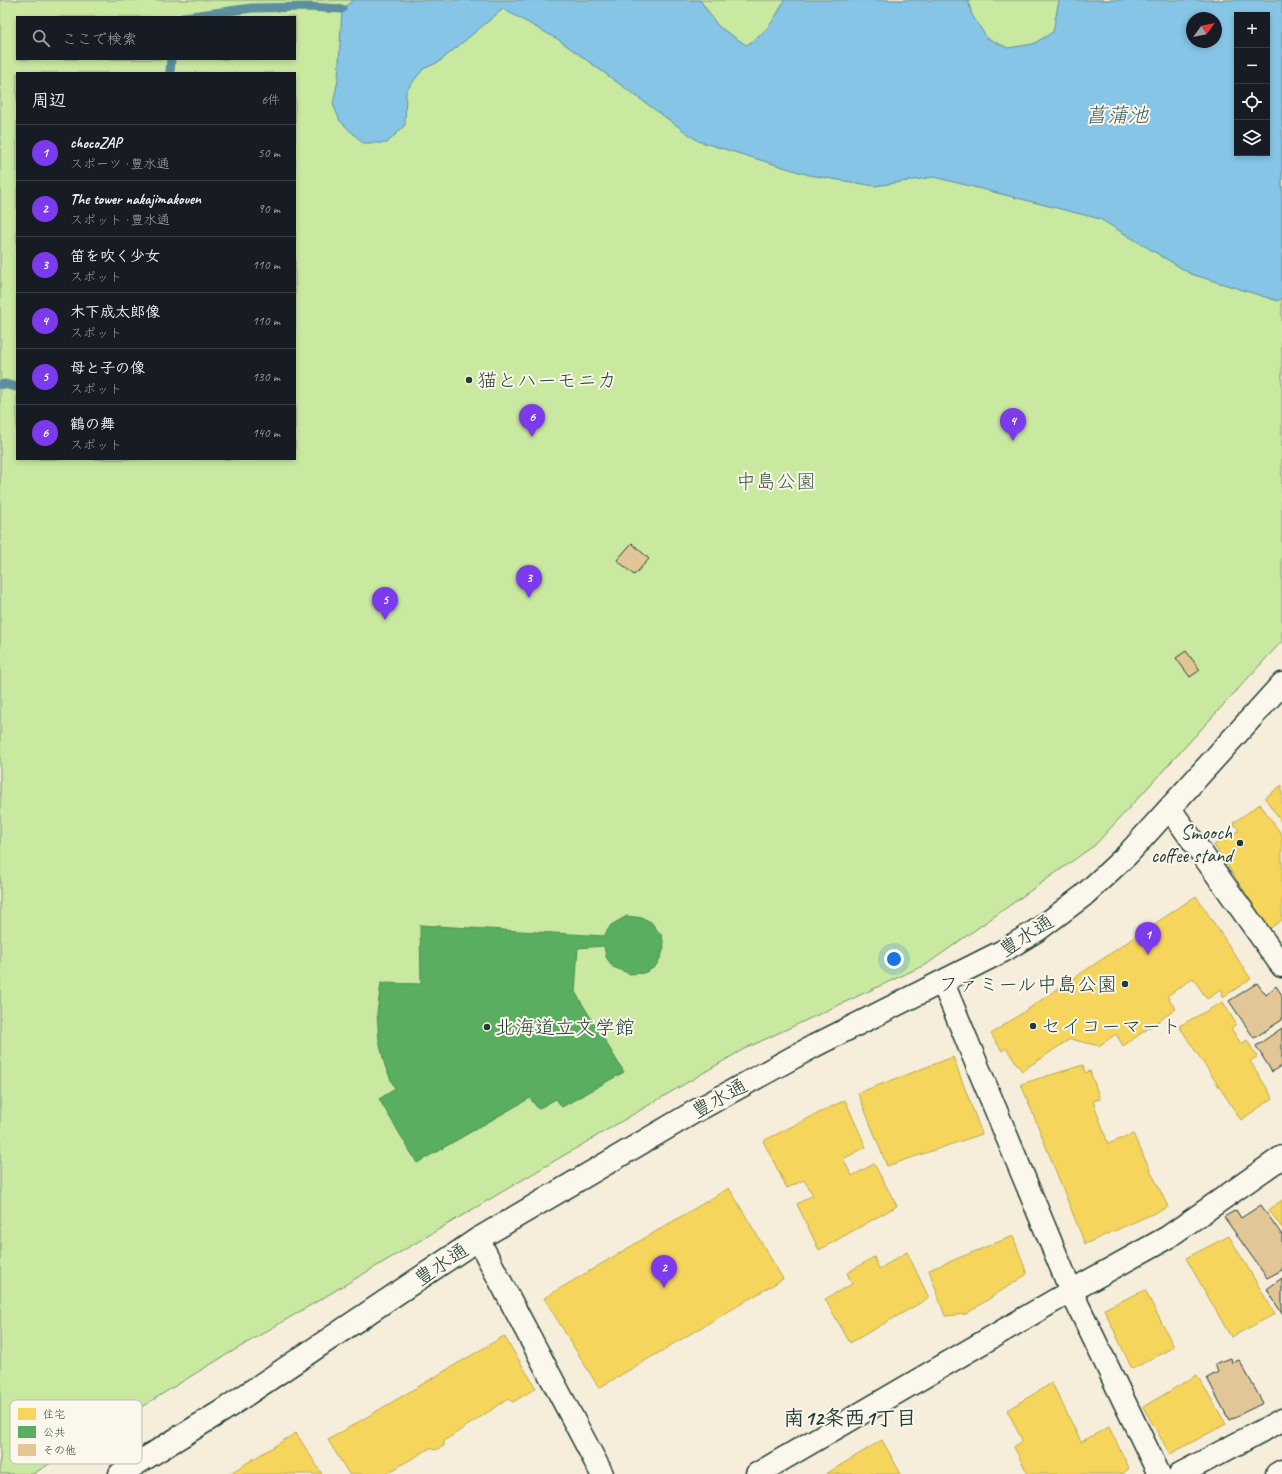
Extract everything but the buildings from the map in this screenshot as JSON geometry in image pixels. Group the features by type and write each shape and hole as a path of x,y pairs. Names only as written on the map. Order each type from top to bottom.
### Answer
{"street":[{"name":"豊水通","path":"142,1460 222,1411 478,1239 694,1112 814,1046 943,983 1003,951 1039,929 1083,896 1127,855 1282,684"},
{"path":"1170,809 1282,966"},
{"path":"943,983 1071,1291 1159,1474"},
{"path":"757,1474 1071,1291 1168,1237 1282,1157"},
{"path":"478,1239 602,1474"},
{"path":"1180,1474 1282,1420"},
{"name":"豊水通","path":"120,1474 136,1464"},
{"path":"1278,1474 1282,1471"}],"green space":[{"name":"中島公園","path":"0,0 1282,0 1282,641 1095,845 927,964 742,1050 201,1370 142,1407 142,1400 10,1400 10,1464 49,1464 33,1474 0,1474"}],"water":[{"name":"菖蒲池","path":"353,0 700,0 718,26 746,45 764,32 777,14 784,0 968,0 972,15 987,38 1008,48 1033,44 1053,32 1059,0 1282,0 1282,298 1278,301 1191,274 1100,219 934,177 875,186 809,175 698,141 559,40 503,9 439,62 423,69 406,91 405,125 387,143 363,143 340,121 333,104 338,80 342,9"}],"waterway":[{"path":"192,16 252,8 308,7 342,9"},
{"path":"170,72 171,60"},
{"path":"0,385 4,384 16,387"}],"place":[{"name":"猫とハーモニカ","path":"469,380"},
{"name":"鶴の舞","path":"532,437"},
{"name":"木下成太郎像","path":"1013,441"},
{"name":"笛を吹く少女","path":"529,598"},
{"name":"母と子の像","path":"385,620"},
{"name":"Smooch coffee stand","path":"1240,843"},
{"name":"chocoZAP","path":"1148,955"},
{"name":"ファミール中島公園","path":"1125,984"},
{"name":"セイコーマート","path":"1033,1026"},
{"name":"北海道立文学館","path":"487,1027"},
{"name":"The tower nakajimakouen","path":"664,1288"}],"district":[{"name":"南12条西1丁目","path":"850,1418"}]}
